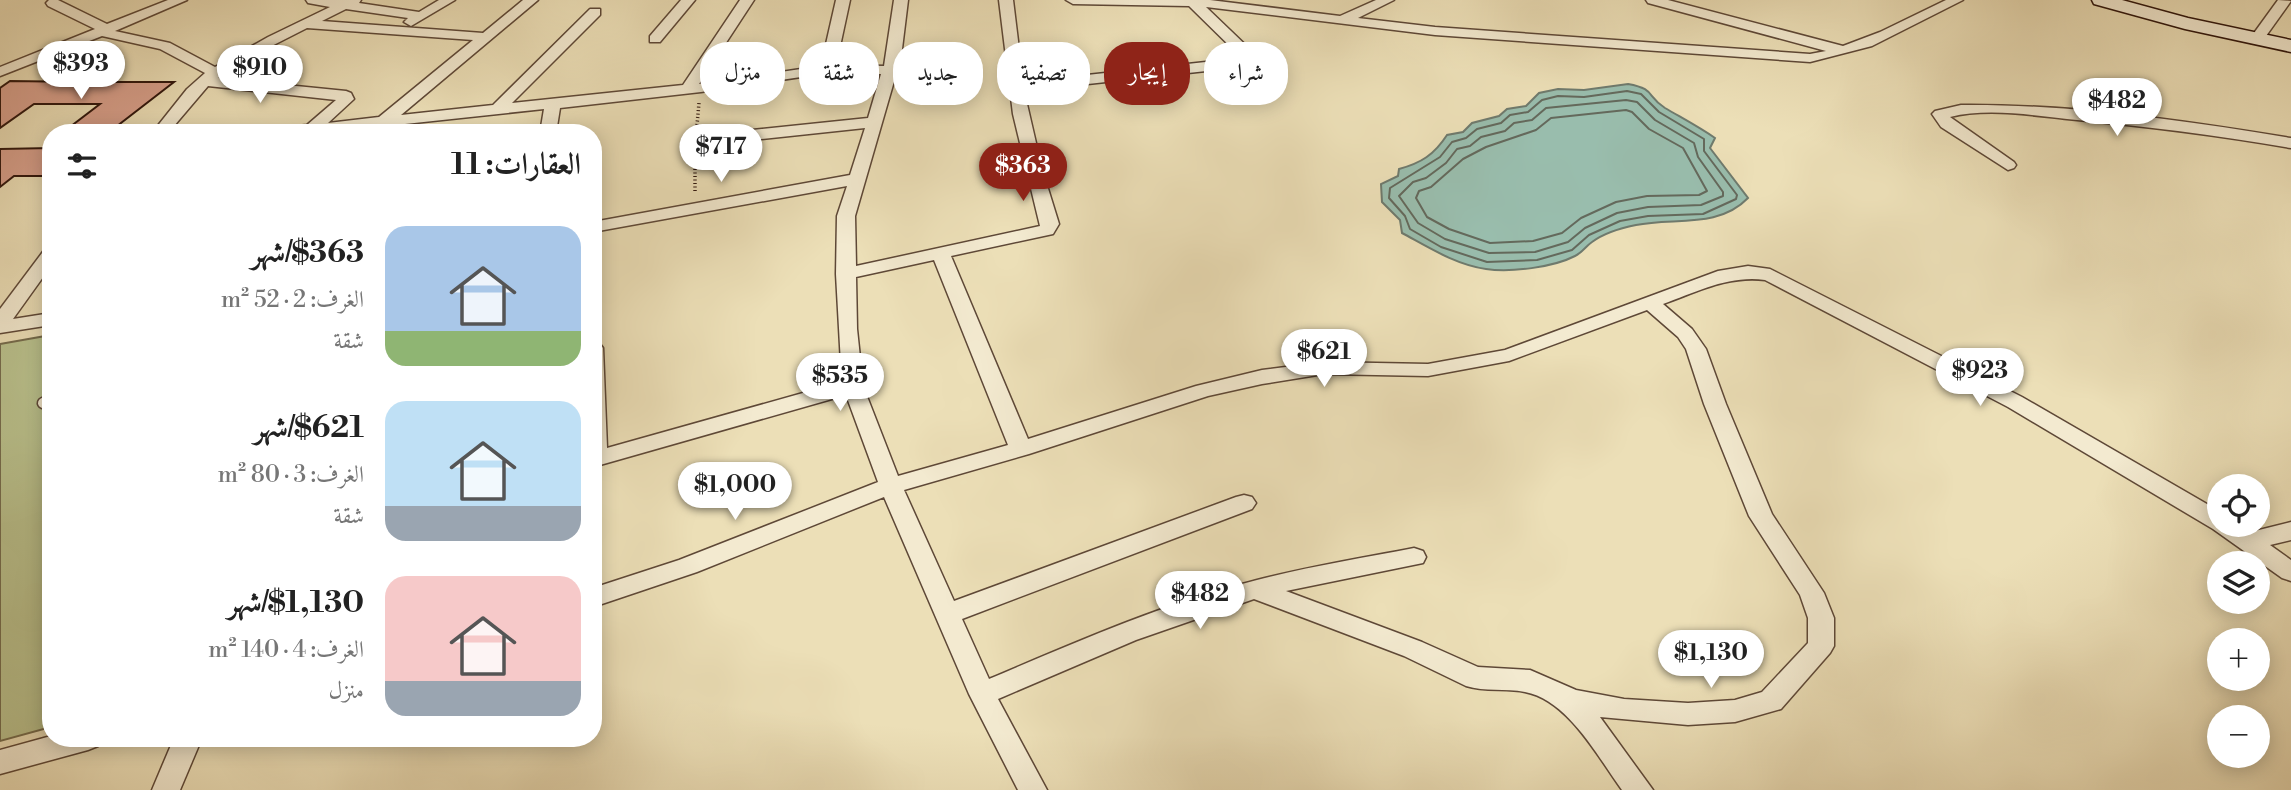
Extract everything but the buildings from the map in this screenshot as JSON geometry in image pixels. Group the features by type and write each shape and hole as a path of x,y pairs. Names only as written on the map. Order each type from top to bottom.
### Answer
{"street":[{"path":"0,72 177,0"},
{"path":"313,0 348,3 421,16"},
{"path":"396,31 448,0"},
{"path":"383,122 531,0"},
{"path":"654,39 688,0"},
{"path":"688,89 747,0"},
{"path":"834,42 843,0"},
{"path":"901,0 890,70 846,216 845,274 853,386 891,486 982,694 1033,790"},
{"path":"1006,0 1008,42"},
{"path":"1073,0 1191,1 1339,21 1811,58 1844,51 1956,0"},
{"path":"2101,0 2256,40 2291,46"},
{"path":"2256,40 2285,0"},
{"path":"1090,79 1247,62 1250,57 1191,1"},
{"path":"1339,21 1377,1"},
{"path":"1660,1 1844,51"},
{"path":"53,3 104,31 165,46 210,77 346,96 346,99 318,124"},
{"path":"167,124 189,95 210,77 348,3"},
{"path":"497,110 595,12"},
{"path":"306,24 485,37"},
{"path":"879,70 890,70"},
{"path":"434,124 497,110 688,89 799,73"},
{"path":"550,124 553,104"},
{"path":"845,274 1040,233 1050,224 1032,170 1019,105"},
{"path":"2008,165 1947,124 1940,114 1954,110 2031,112 2189,126 2291,143"},
{"path":"695,141 874,122"},
{"path":"363,124 414,124"},
{"path":"602,225 855,179"},
{"path":"940,252 1021,449"},
{"path":"0,325 42,266"},
{"path":"602,595 688,566 891,486 1021,449 1203,391 1262,377 1336,368 1428,370 1509,355 1725,275 1748,272 1770,275 2015,402 2207,516"},
{"path":"1255,590 1413,649 1475,678 1530,681 1572,701 1624,710 1688,714 1735,711 1771,701 1796,677 1821,646 1821,618 1812,593 1761,516 1714,404 1696,349 1685,332 1650,303"},
{"path":"0,325 42,320"},
{"path":"602,457 853,386"},
{"path":"947,614 1244,503"},
{"path":"2248,542 2291,531"},
{"path":"2240,537 2291,572"},
{"path":"982,694 1139,628 1217,600 1414,558"},
{"path":"1572,701 1639,790"},
{"path":"0,762 55,747"},
{"path":"166,790 184,747"}],"green space":[{"path":"42,337 42,729 0,741 0,344"}],"water":[{"path":"1628,84 1643,88 1659,104 1715,138 1710,148 1748,198 1736,208 1709,218 1650,223 1613,231 1566,260 1519,270 1475,267 1442,255 1402,233 1400,220 1382,202 1381,184 1398,176 1399,169 1426,157 1447,135 1463,132 1472,123 1499,116 1507,109 1526,106 1539,93"}]}
